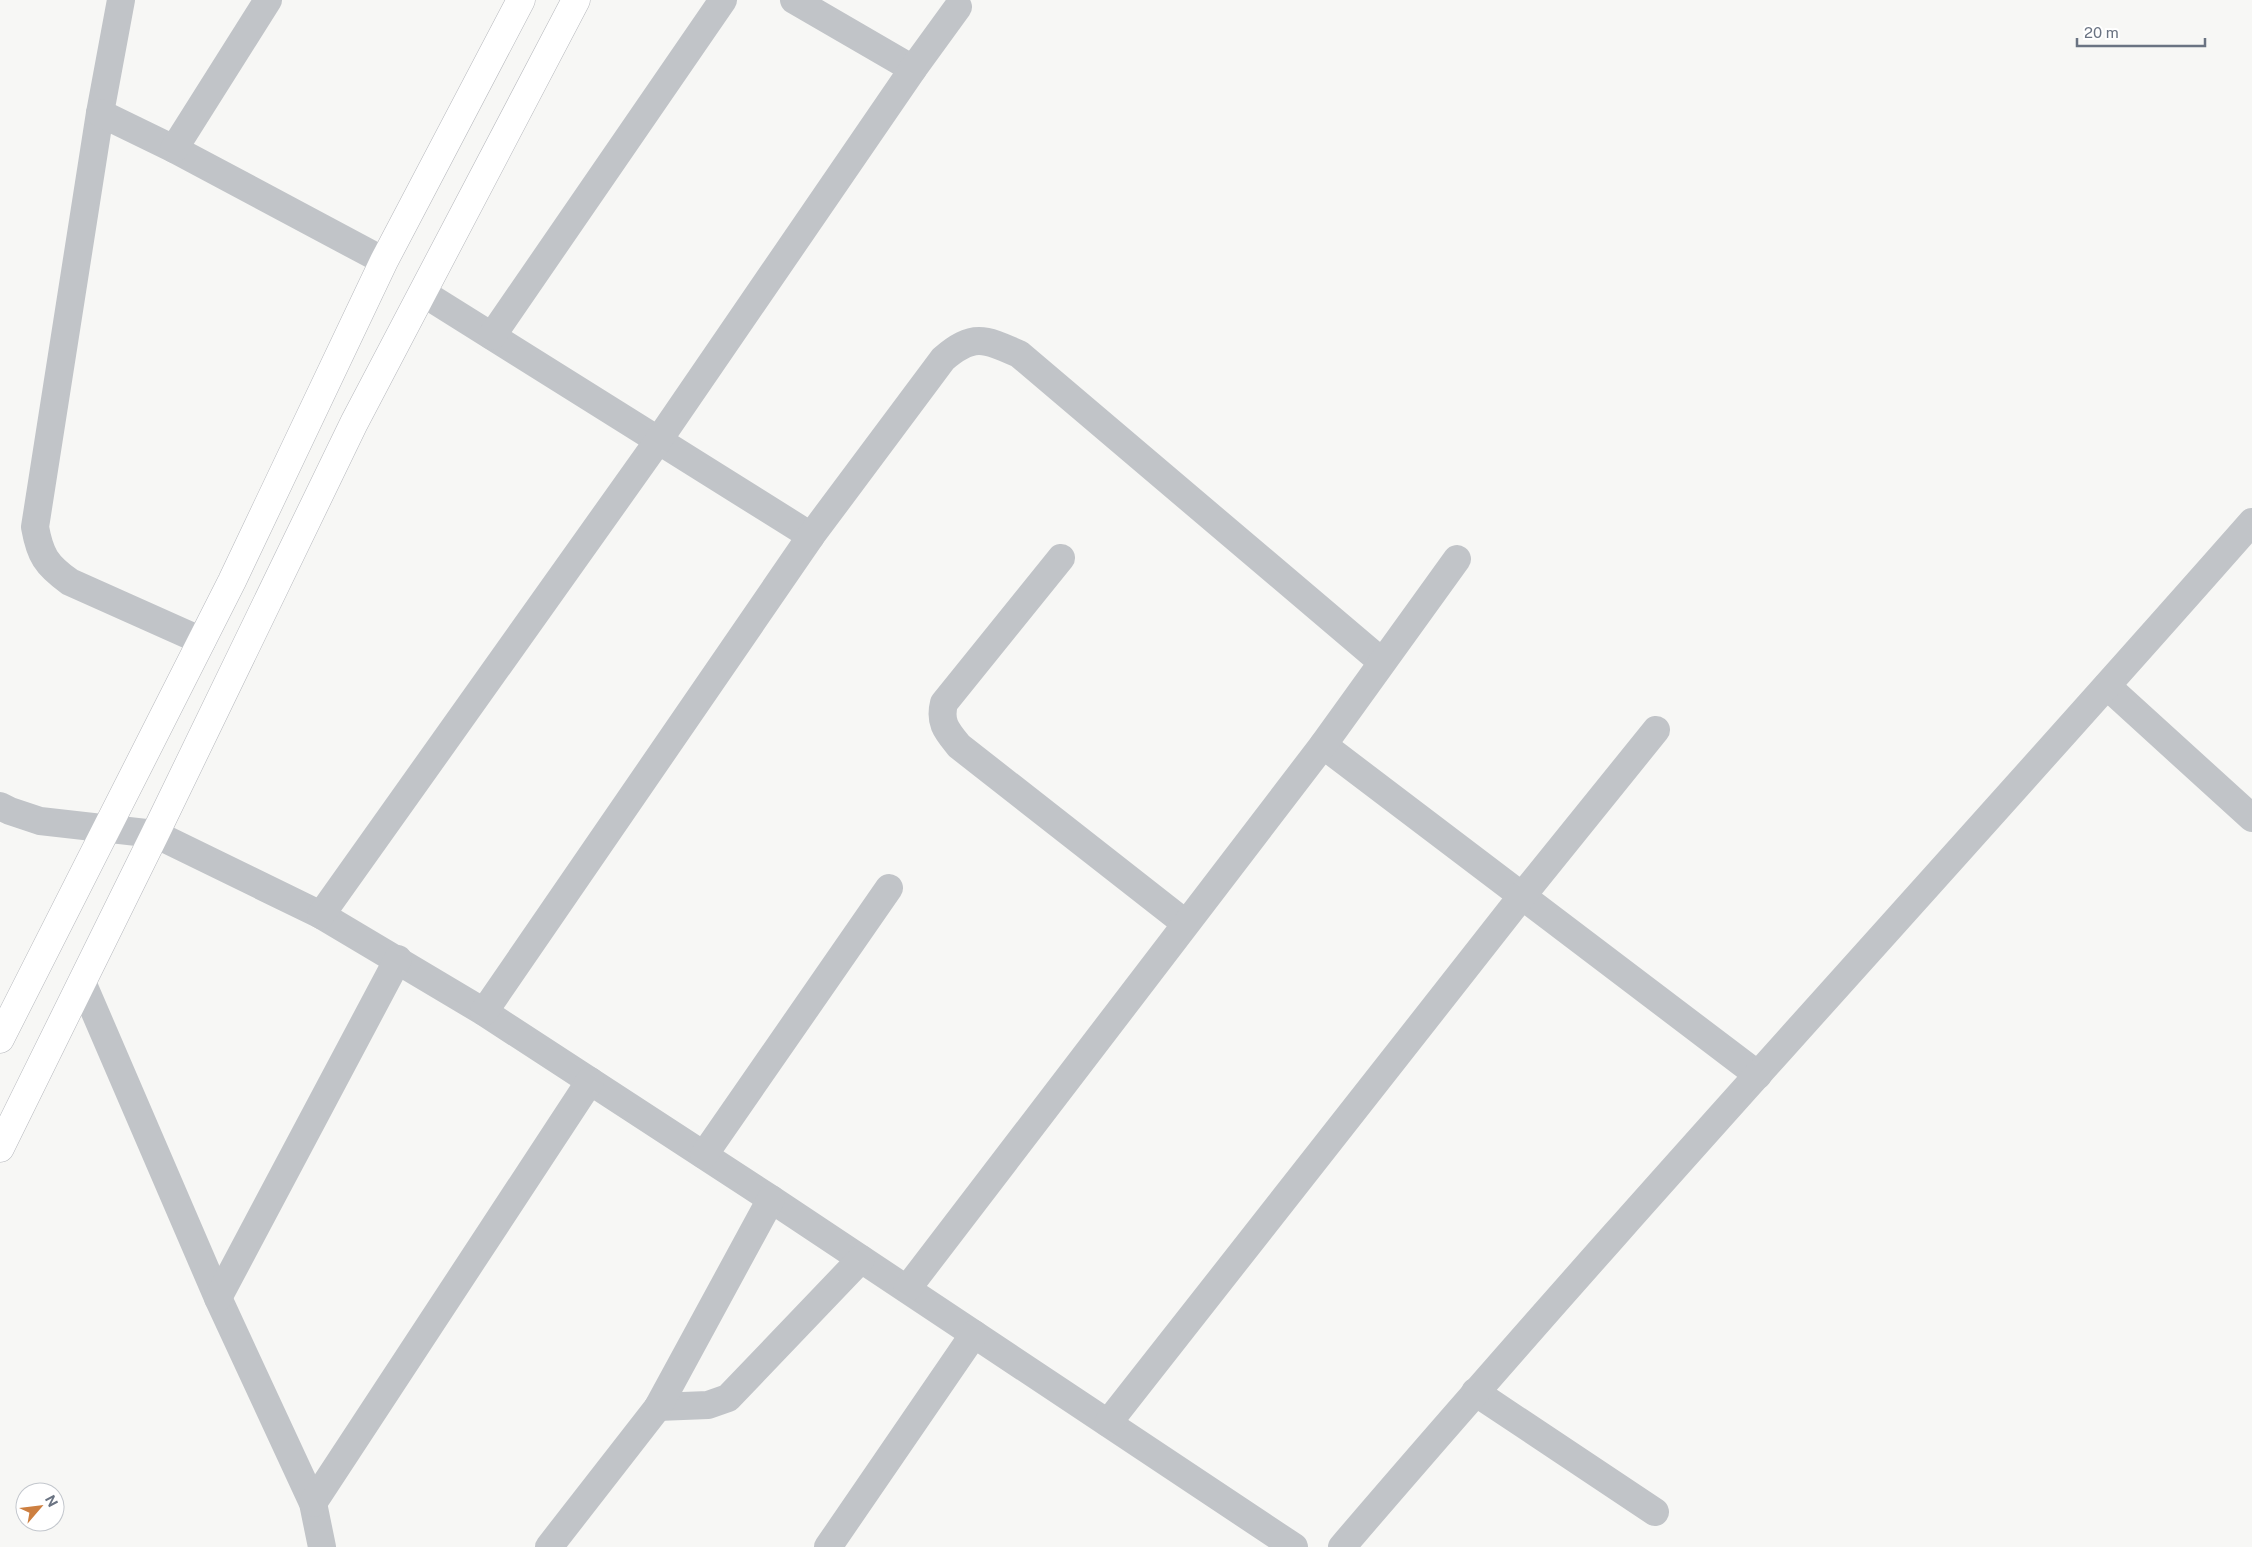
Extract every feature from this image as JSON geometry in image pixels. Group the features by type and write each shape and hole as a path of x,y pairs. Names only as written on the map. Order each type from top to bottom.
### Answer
{"main road":[{"path":"0,1039 202,641 384,261 521,0"},
{"path":"0,1148 155,834 354,423 424,293 576,0"}],"street":[{"path":"121,0 100,113 35,527 39,550 51,569 70,582 202,641"},
{"path":"174,148 268,0"},
{"path":"492,336 723,0"},
{"path":"794,0 913,69"},
{"path":"321,915 658,442 913,69 958,7"},
{"path":"100,113 174,148 384,261"},
{"path":"424,293 810,536"},
{"path":"484,1012 810,536 943,359 959,345 976,341 993,342 1019,354 1382,662"},
{"path":"1342,1547 1474,1392 2108,686 2252,522"},
{"path":"1061,558 944,703 941,716 947,731 959,746 1185,923"},
{"path":"907,1289 1323,745 1457,558"},
{"path":"2108,686 2252,818"},
{"path":"1108,1423 1522,896 1656,730"},
{"path":"1323,745 1758,1075"},
{"path":"0,806 40,822 108,827 155,834 321,915 398,959 484,1012 704,1155 1294,1547"},
{"path":"704,1155 890,888"},
{"path":"218,1298 398,959"},
{"path":"82,982 218,1298 313,1503 322,1547"},
{"path":"313,1503 590,1081"},
{"path":"548,1547 658,1407 771,1199"},
{"path":"658,1407 708,1405 728,1398 862,1259"},
{"path":"828,1547 974,1334"},
{"path":"1474,1392 1655,1512"}]}
